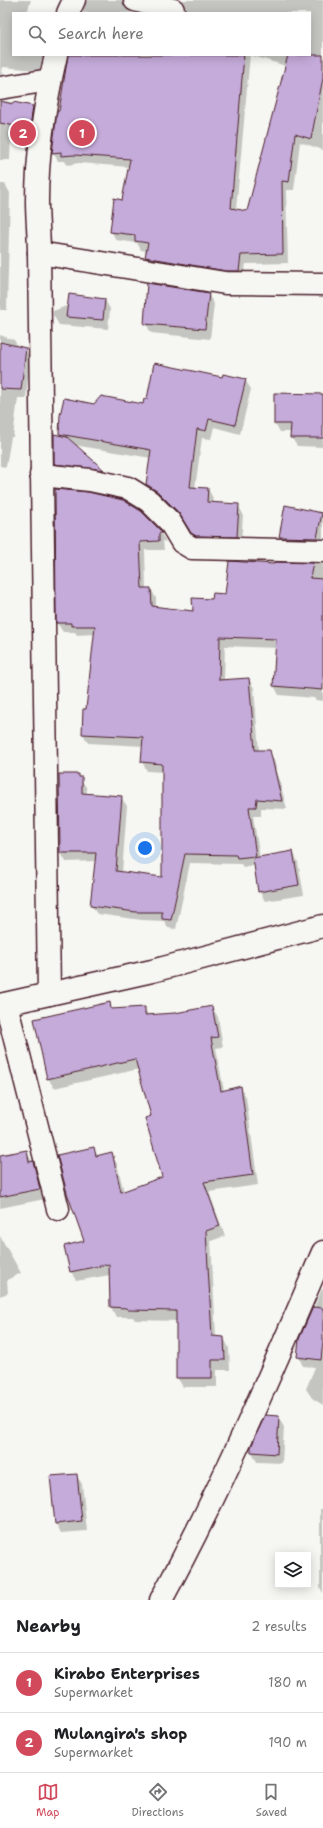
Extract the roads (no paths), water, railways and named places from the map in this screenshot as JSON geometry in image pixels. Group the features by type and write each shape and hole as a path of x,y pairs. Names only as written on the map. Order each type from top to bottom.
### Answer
{"street":[{"path":"68,12 74,0"},
{"path":"135,0 173,10"},
{"path":"49,994 39,252 37,201 39,148 50,80 56,56"},
{"path":"0,88 50,80"},
{"path":"39,252 225,283 323,284"},
{"path":"41,475 90,480 128,488 149,501 170,522 182,542 192,548 323,551"},
{"path":"58,1209 3,1004 152,971 323,926"},
{"path":"161,1600 216,1491 276,1362 323,1252"}],"place":[{"name":"Mulangira's shop","path":"23,133"},
{"name":"Kirabo Enterprises","path":"82,133"}]}
